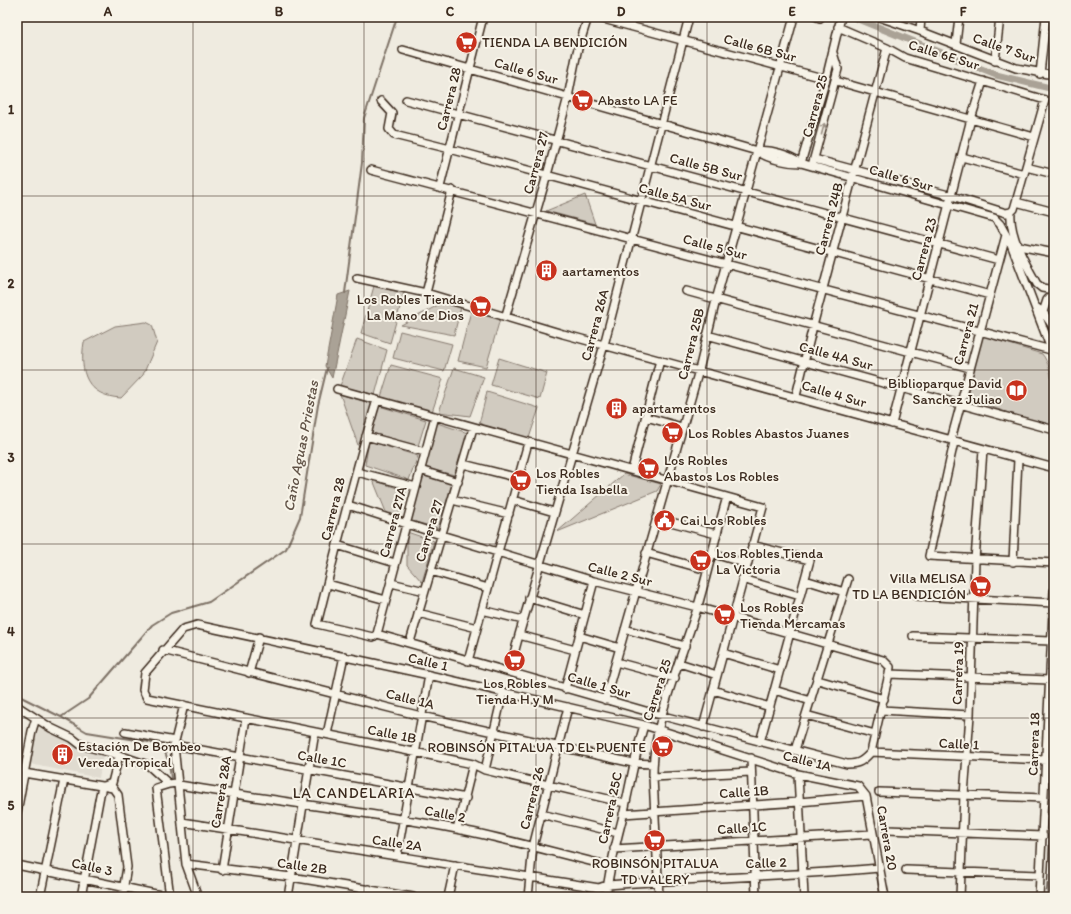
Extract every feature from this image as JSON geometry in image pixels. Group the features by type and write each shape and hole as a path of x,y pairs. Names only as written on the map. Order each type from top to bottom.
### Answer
{"street":[{"name":"Carrera 28","path":"440,187 483,17"},
{"name":"Carrera 27","path":"506,315 547,175 568,97 577,52 588,17"},
{"name":"Calle 6B Sur","path":"596,17 826,79"},
{"name":"Carrera 26A","path":"514,672 511,665 523,620 604,345 690,17"},
{"name":"Carrera 25B","path":"605,700 699,370 716,300 794,17"},
{"name":"Calle 7 Sur","path":"880,17 920,30 996,61 1040,74 1054,75"},
{"path":"920,30 921,17"},
{"path":"956,44 959,17"},
{"path":"996,61 1000,17"},
{"path":"1040,74 1046,17"},
{"name":"Calle 6E Sur","path":"839,22 905,58 1045,100 1034,138"},
{"name":"Carrera 25","path":"801,163 826,79 839,22"},
{"name":"Carrera 24B","path":"796,396 813,326 887,48"},
{"name":"Calle 6 Sur","path":"403,50 662,123 757,151 763,155 793,163 813,163 853,178 994,218 1000,224 1006,235"},
{"name":"Carrera 25","path":"813,163 836,81 838,69 833,52"},
{"path":"836,81 1034,138 1016,202 1010,212 1010,221 1019,246 1037,284 1042,288 1054,290"},
{"name":"Carrera 23","path":"892,424 982,81"},
{"name":"Calle 5B Sur","path":"406,100 999,260"},
{"name":"Calle 5A Sur","path":"381,101 392,113 389,129 390,133 990,295"},
{"path":"962,157 1024,174"},
{"path":"813,163 855,169 952,196 1006,213 1010,212"},
{"path":"1026,167 1054,174"},
{"name":"Calle 5 Sur","path":"371,170 452,190 980,330 1053,354"},
{"path":"426,293 452,190"},
{"path":"1016,202 1054,212"},
{"path":"1006,235 1036,307 1053,354"},
{"name":"Carrera 21","path":"975,560 928,556 960,404 1006,235"},
{"path":"1019,246 1054,253"},
{"name":"Calle 4 Sur","path":"356,278 426,293 506,315 604,345 796,396 983,450 1054,468"},
{"path":"686,291 970,368"},
{"path":"1043,312 1047,300 1054,293"},
{"path":"1036,307 1043,312 1054,328"},
{"name":"Calle 4A Sur","path":"707,335 1051,429"},
{"path":"632,470 660,360"},
{"path":"337,389 473,428 632,470 763,507 742,579 703,727"},
{"name":"Carrera 28","path":"317,624 356,472 377,400"},
{"name":"Carrera 27A","path":"377,634 435,416"},
{"path":"646,417 682,427"},
{"name":"Carrera 27","path":"410,642 473,428"},
{"path":"366,436 425,452"},
{"path":"468,661 528,443"},
{"name":"Carrera 19","path":"960,897 966,758 970,715 975,560 983,450"},
{"path":"1013,562 1018,459"},
{"path":"463,464 519,478"},
{"path":"420,470 458,482"},
{"path":"356,472 416,487"},
{"name":"Carrera 25","path":"659,897 653,764 660,724 697,607 727,497"},
{"path":"452,500 509,514"},
{"path":"513,500 554,512"},
{"name":"Calle 2 Sur","path":"348,505 406,523 441,536 594,581 697,607 883,660 887,662 890,667 889,674"},
{"path":"656,518 716,534"},
{"path":"337,545 395,563"},
{"path":"752,545 810,560 760,742"},
{"path":"646,553 707,570"},
{"path":"711,553 747,564"},
{"path":"975,560 1054,564"},
{"path":"431,571 488,588"},
{"path":"742,579 800,596"},
{"path":"795,750 829,645 848,579"},
{"path":"805,580 844,592"},
{"path":"565,689 594,581"},
{"path":"391,583 425,591"},
{"path":"328,584 386,600"},
{"name":"Carrera 18","path":"1039,897 1054,592"},
{"path":"917,596 1054,603"},
{"path":"529,598 585,615"},
{"path":"482,610 523,620"},
{"path":"418,613 477,628"},
{"name":"Calle 1 Sur","path":"317,624 373,637 377,634 410,642 468,661 514,672 565,689 605,700 660,724 703,727 847,764 856,764 864,761 870,752"},
{"name":"Calle 1","path":"151,699 147,698 143,690 145,673 183,629 197,625 259,637 429,675 644,726 660,724 751,758"},
{"path":"625,629 685,646"},
{"path":"519,635 575,650"},
{"path":"579,636 620,648"},
{"path":"913,636 1051,641"},
{"path":"249,673 259,637"},
{"name":"Calle 1A","path":"164,650 421,716 633,763 653,764"},
{"path":"723,653 780,670"},
{"path":"327,734 344,656"},
{"path":"616,662 675,678"},
{"path":"680,663 717,675"},
{"path":"870,752 889,674 1049,680"},
{"path":"397,856 429,675"},
{"path":"818,680 884,699"},
{"path":"713,690 770,706"},
{"path":"774,690 811,701"},
{"path":"485,770 503,692"},
{"name":"Calle 1B","path":"151,699 473,764 485,770 625,803"},
{"path":"184,705 175,743 186,864 198,897"},
{"path":"17,706 51,728 72,738 81,745 120,755 148,765 169,784"},
{"name":"Carrera 26","path":"528,897 533,847 568,707"},
{"path":"881,710 970,715"},
{"path":"806,715 875,734"},
{"path":"17,812 32,731 36,718"},
{"name":"Carrera 28A","path":"222,870 246,718"},
{"name":"Carrera 25C","path":"606,897 610,866 623,814 633,763 644,726"},
{"name":"Calle 1C","path":"125,732 240,757 466,798"},
{"path":"288,897 315,732"},
{"name":"Calle 1","path":"870,752 966,758 1046,760"},
{"path":"102,787 112,783 120,755"},
{"path":"751,758 756,897"},
{"name":"Calle 1A","path":"751,758 798,774 858,786"},
{"path":"457,829 466,798 473,764"},
{"path":"653,777 751,772"},
{"path":"24,773 113,788 118,795 127,867 122,897"},
{"path":"798,774 804,897"},
{"path":"40,897 44,871 64,780"},
{"name":"Calle 2","path":"169,784 176,783 179,785 234,795 303,804 457,829 610,866"},
{"path":"169,784 156,788 170,897"},
{"name":"Carrera 20","path":"858,786 866,796 885,897"},
{"path":"81,897 102,787"},
{"path":"879,792 1044,798"},
{"name":"Calle 1B","path":"623,814 866,796"},
{"path":"541,814 618,833"},
{"name":"Calle 2A","path":"182,822 599,888 607,885"},
{"path":"887,830 1043,836"},
{"name":"Calle 1C","path":"614,849 872,834"},
{"path":"1051,897 1054,839"},
{"path":"1041,858 1053,859"},
{"name":"Calle 2B","path":"186,864 369,889 413,897"},
{"name":"Calle 3","path":"17,865 170,897"},
{"path":"448,897 454,865"},
{"name":"Calle 2","path":"607,885 803,874 879,868"},
{"path":"906,870 1040,875"},
{"path":"368,897 369,889"}],"shaded area":[{"path":"585,195 595,224 546,211"},
{"path":"374,286 404,293 390,343 361,333"},
{"path":"350,291 332,378 325,366 338,295"},
{"path":"442,303 461,307 454,335 401,325"},
{"path":"471,311 500,319 486,367 458,361"},
{"path":"146,322 152,325 157,342 143,375 121,398 100,393 93,388 88,381 83,364 84,342 115,326"},
{"path":"400,331 452,344 444,371 393,358"},
{"path":"983,336 1042,354 1052,379 1054,429 969,399 970,381"},
{"path":"357,339 387,350 375,395 340,386"},
{"path":"499,358 547,373 540,399 491,385"},
{"path":"391,365 443,379 432,412 381,397"},
{"path":"454,368 484,377 470,416 439,412"},
{"path":"487,392 539,408 529,438 479,424"},
{"path":"340,394 372,404 359,448"},
{"path":"379,406 426,420 418,446 372,433"},
{"path":"437,423 468,433 455,475 423,468"},
{"path":"369,441 418,456 409,480 365,465"},
{"path":"624,474 661,484 657,491 557,532"},
{"path":"421,475 452,484 438,528 408,520"},
{"path":"373,480 406,491 399,516 386,512"},
{"path":"407,532 434,541 422,582 407,565"},
{"path":"40,727 74,744 103,755 99,778 30,764"}],"waterway":[{"name":"Caño Aguas Priestas","path":"345,293 362,163 364,118 397,17"},
{"path":"853,17 996,75 1054,89"},
{"name":"Caño Aguas Priestas","path":"17,695 61,717 88,699 152,625 171,613 209,602 286,549 300,517 318,405 327,368"},
{"path":"61,717 87,732 149,742 163,747 169,763 171,778"}],"place":[{"name":"TIENDA LA BENDICIÓN","path":"466,42"},
{"name":"Abasto LA FE","path":"583,100"},
{"name":"aartamentos","path":"547,271"},
{"name":"Los Robles Tienda La Mano de Dios","path":"480,307"},
{"name":"Biblioparque David Sanchez Juliao","path":"1017,391"},
{"name":"apartamentos","path":"617,408"},
{"name":"Los Robles Abastos Juanes","path":"673,433"},
{"name":"Los Robles Abastos Los Robles","path":"648,468"},
{"name":"Los Robles Tienda Isabella","path":"520,481"},
{"name":"Cai Los Robles","path":"664,520"},
{"name":"Los Robles Tienda La Victoria","path":"700,561"},
{"name":"Villa MELISA TD LA BENDICIÓN","path":"981,586"},
{"name":"Los Robles Tienda Mercamas","path":"724,615"},
{"name":"Los Robles Tienda H y M","path":"515,661"},
{"name":"ROBINSÓN PITALUA TD EL PUENTE","path":"662,747"},
{"name":"Estación De Bombeo Vereda Tropical","path":"63,754"},
{"name":"ROBINSÓN PITALUA TD VALERY","path":"655,841"}],"district":[{"name":"LA CANDELARIA","path":"354,793"}]}
